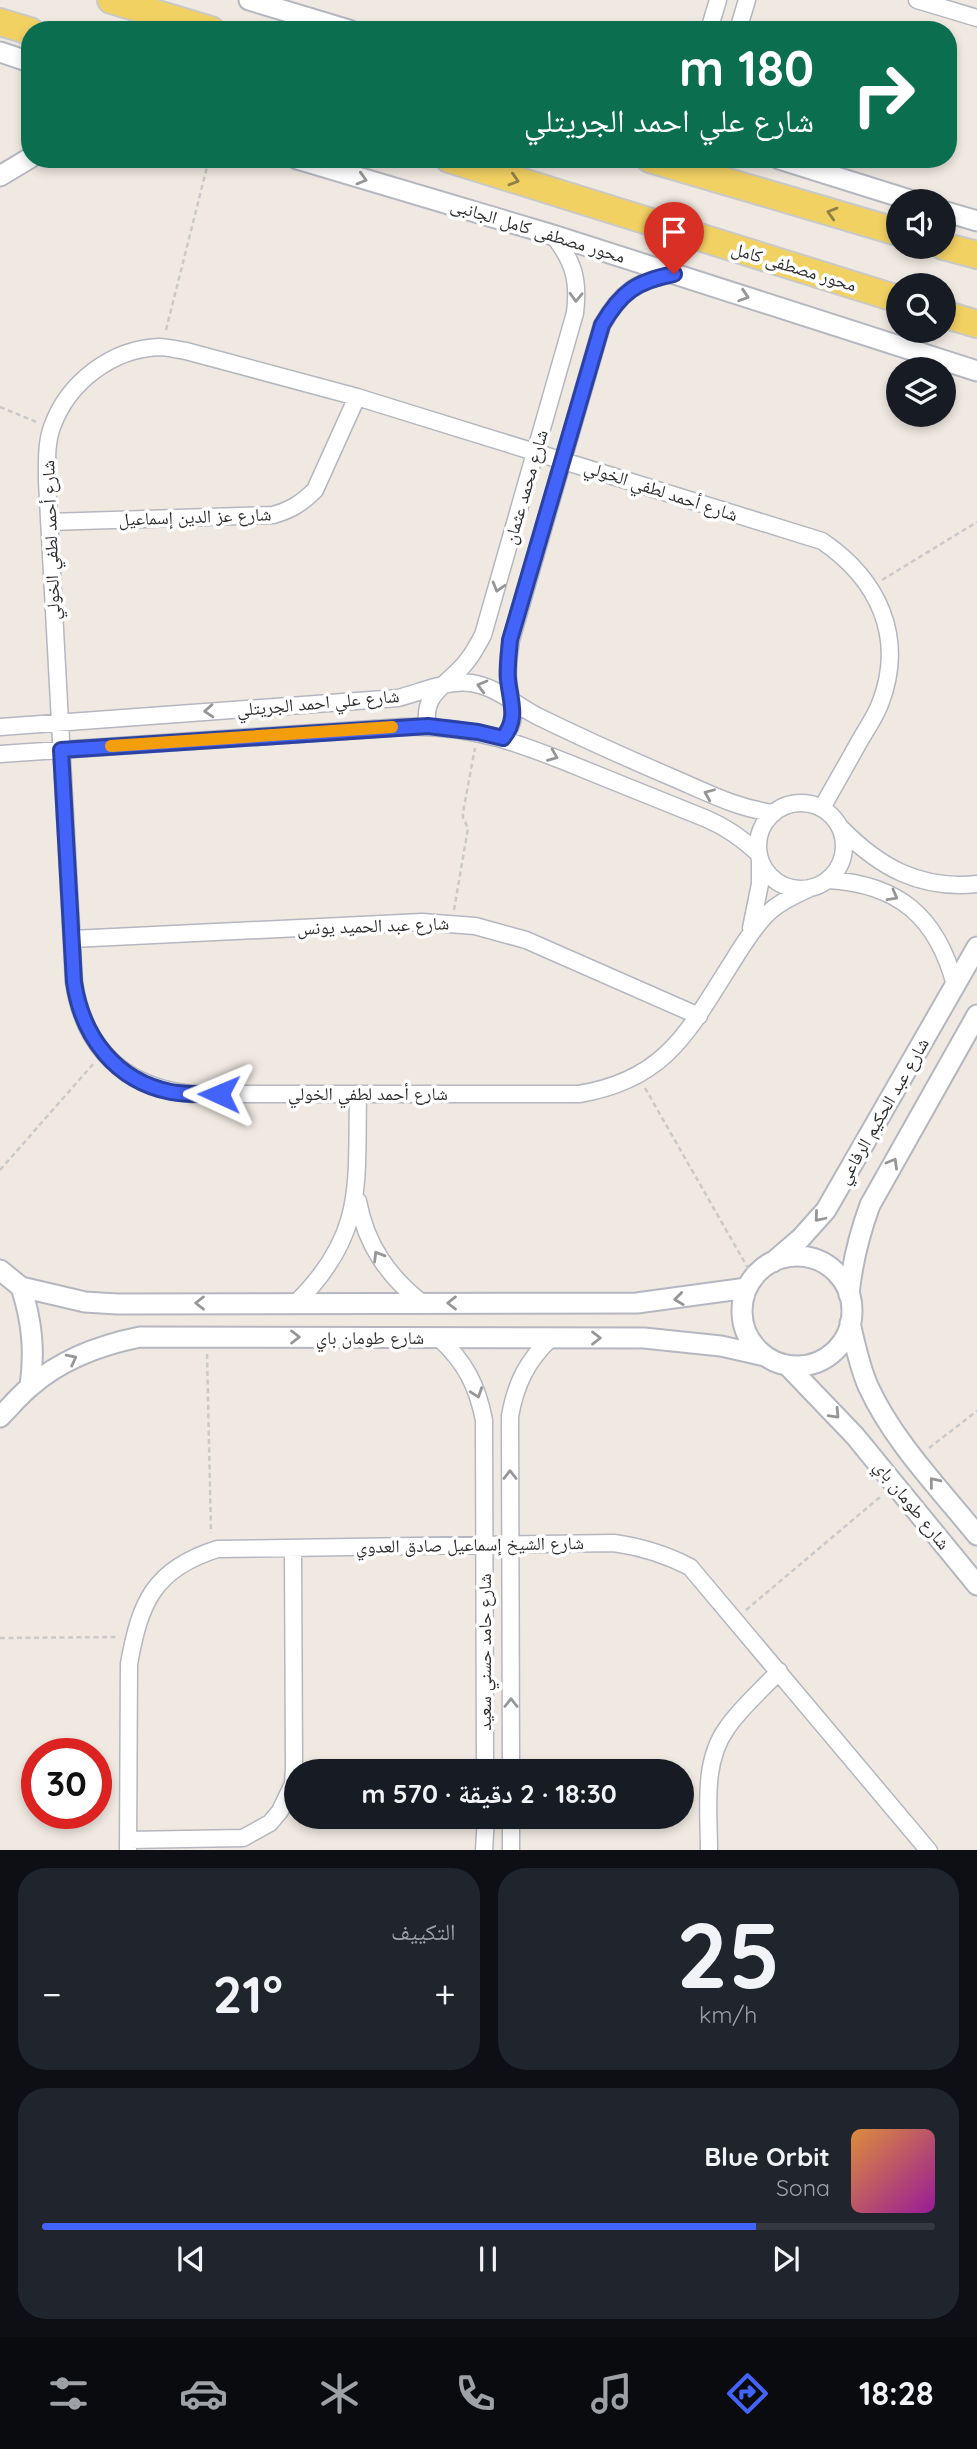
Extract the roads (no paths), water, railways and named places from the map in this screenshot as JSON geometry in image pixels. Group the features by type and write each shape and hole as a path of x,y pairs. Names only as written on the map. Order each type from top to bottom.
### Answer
{"main road":[{"path":"111,0 143,5 187,21"},
{"path":"0,22 21,28"},
{"name":"محور مصطفى كامل","path":"478,168 886,295"},
{"path":"681,168 886,228"},
{"path":"956,250 977,256"},
{"path":"956,318 977,324"}],"street":[{"path":"248,0 319,21"},
{"path":"712,21 718,0"},
{"path":"741,21 747,0"},
{"path":"917,0 946,4 977,18"},
{"path":"0,52 21,59"},
{"path":"0,176 21,163"},
{"name":"محور مصطفى كامل الجانبى","path":"327,168 553,235 977,372"},
{"path":"808,168 886,193"},
{"path":"956,215 977,221"},
{"name":"شارع محمد عثمان","path":"428,726 427,707 436,690 473,654 483,635 576,313 578,292 575,271 566,252 553,235"},
{"name":"شارع محمد عثمان","path":"503,738 513,720 508,660 510,640 602,325 613,305 630,289 651,278 674,274"},
{"name":"شارع أحمد لطفي الخولي","path":"810,888 766,915 750,934 699,1016 668,1054 638,1076 604,1090 579,1094 172,1092 134,1078 117,1066 91,1037 77,1001 47,481 51,428 61,408 75,387 114,358 138,350 162,347 186,351 357,397 822,541 858,570 870,587 888,633 890,656 880,705 822,808"},
{"name":"شارع عز الدين إسماعيل","path":"49,522 274,515 289,511 315,490 357,397"},
{"name":"شارع علي احمد الجريتلي","path":"0,727 398,698 443,684 467,682 502,693 533,713 609,751 740,806 774,813"},
{"name":"شارع علي احمد الجريتلي","path":"0,754 428,726 478,732 503,738 707,819 735,833 760,857"},
{"path":"955,985 948,960 937,937 921,916 901,900 878,888 853,881 828,880 810,888 795,889 780,883 768,873 760,857 762,828 774,813 795,803 808,803 833,816 860,848 883,864 908,876 935,883 977,884"},
{"path":"828,880 840,865 845,847 841,828"},
{"name":"شارع أحمد لطفي الخولي","path":"750,934 757,909 760,857"},
{"name":"شارع عبد الحميد يونس","path":"72,939 422,922 452,923 501,932 526,940 699,1016"},
{"name":"شارع عبد الحكيم الرفاعي","path":"773,1262 801,1238 826,1210 977,947"},
{"name":"شارع عبد الحكيم الرفاعي","path":"849,1296 859,1234 870,1206 977,1015"},
{"path":"358,1094 356,1194 361,1220 384,1267 402,1287 422,1303"},
{"path":"296,1303 322,1275 342,1243 356,1194"},
{"path":"786,1258 812,1259 835,1273 844,1283 849,1296 850,1322 838,1348 827,1357 801,1366 788,1366 765,1356 748,1337 744,1325 743,1300 750,1283 773,1262 786,1258"},
{"name":"شارع طومان باي","path":"0,1270 20,1287 85,1302 117,1304 637,1303 750,1283"},
{"path":"20,1287 29,1311 33,1336 30,1386"},
{"name":"شارع طومان باي","path":"850,1322 856,1354 882,1413 915,1459 977,1535"},
{"name":"شارع طومان باي","path":"0,1417 30,1386 71,1359 140,1336 682,1341 765,1356"},
{"name":"شارع حامد حسني سعيد","path":"439,1338 456,1354 470,1374 480,1396 484,1420 485,1759"},
{"name":"شارع حامد حسني سعيد","path":"511,1759 510,1416 514,1394 528,1363 551,1338"},
{"name":"شارع طومان باي","path":"788,1366 833,1411 977,1585"},
{"name":"شارع الشيخ إسماعيل صادق العدوي","path":"128,1845 129,1664 146,1600 159,1582 176,1567 196,1555 211,1551 614,1543 653,1550 690,1567 929,1850"},
{"path":"128,1845 243,1838 270,1823 288,1798 294,1768 293,1548"},
{"path":"709,1850 709,1775 715,1751 726,1728 779,1671"},
{"path":"484,1850 485,1829"},
{"path":"511,1829 511,1850"}]}
